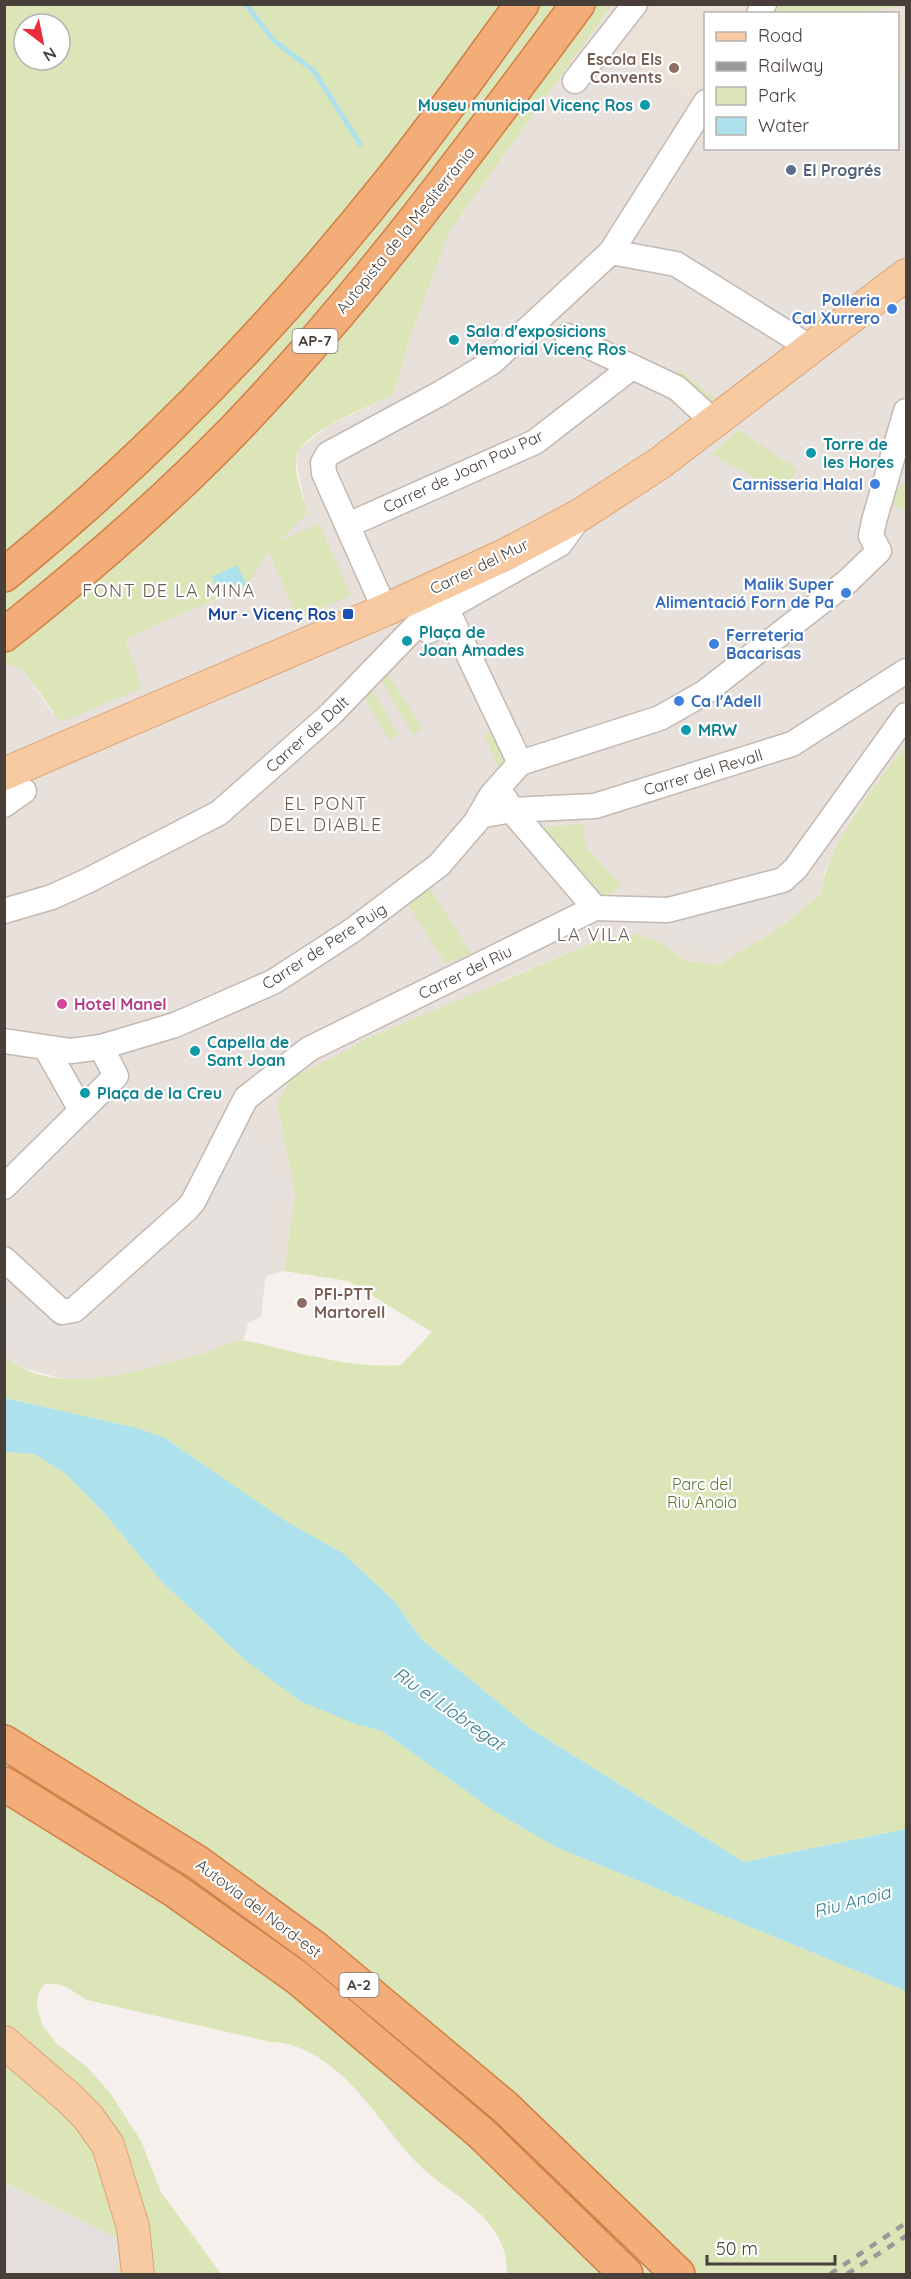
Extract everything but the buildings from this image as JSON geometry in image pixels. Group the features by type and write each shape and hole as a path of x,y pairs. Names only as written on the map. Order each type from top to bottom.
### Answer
{"highway":[{"name":"AP-7","path":"4,575 64,527 140,457 201,396 300,288 392,179 522,4"},
{"name":"Autopista de la Mediterrània","path":"4,635 142,520 237,426 293,366 421,213 578,4"},
{"name":"Autovia del Nord-est","path":"4,1742 197,1862 315,1948 505,2107 678,2274"},
{"name":"Autovia del Nord-est","path":"4,1784 174,1890 298,1978 482,2133 626,2274"}],"main road":[{"name":"Carrer del Mur","path":"14,783 507,554 580,515 618,493 906,275"},
{"path":"4,2042 88,2117 132,2174 148,2213 157,2274"},
{"path":"108,2145 133,2228 138,2274"}],"street":[{"path":"575,81 635,4"},
{"path":"385,610 324,473 323,463 328,454 441,393 491,363 534,320 611,252 704,104"},
{"path":"611,252 676,264 811,348"},
{"path":"567,336 677,387 714,422"},
{"name":"Carrer de Joan Pau Par","path":"348,525 535,442 632,367"},
{"path":"512,772 534,756 660,718 704,693 848,580 879,551 871,536 906,411"},
{"name":"Carrer de Dalt","path":"4,911 52,897 219,813 331,714 417,625 560,544 580,515"},
{"path":"380,664 450,616 512,772 505,797 511,810 595,908"},
{"name":"Carrer del Revall","path":"479,816 511,810 595,806 792,744 906,671"},
{"name":"Carrer del Riu","path":"4,1259 62,1312 75,1310 194,1202 246,1098 309,1049 595,908 668,910 783,880 796,868 906,715"},
{"name":"Carrer de Pere Puig","path":"4,1041 71,1051 101,1047 175,1025 273,982 401,896 439,865 512,772"},
{"path":"4,805 14,783"},
{"path":"4,1187 116,1076 101,1047"},
{"path":"46,1048 81,1110"}],"shaded area":[{"path":"612,5 906,5 906,745 852,817 825,870 820,895 775,931 718,965 687,961 662,944 640,935 627,933 597,941 501,981 277,1103 295,1194 284,1271 262,1277 243,1340 202,1354 120,1376 87,1380 64,1379 20,1367 5,1356 5,666 12,665 22,669 53,714 125,639 248,585 263,555 307,514 296,460 299,449 328,426 393,395 410,338 449,232"},
{"name":"Escola Els Convents","path":"645,5 752,5 748,12 704,12 704,91 696,105 613,48"},
{"path":"906,8 906,81 899,72 899,12 887,12"},
{"path":"799,875 798,892 785,910 736,940 702,947 680,939 656,912"},
{"path":"246,1131 261,1147 276,1183 261,1317 202,1344 142,1359 22,1355 5,1344 4,1311 22,1294 47,1317 97,1319 202,1223 223,1170"},
{"path":"4,2183 120,2239 118,2274 5,2274"}],"green space":[{"path":"4,5 612,5 449,232 410,338 393,395 321,430 300,449 296,459 296,473 307,514 279,541 319,524 351,595 298,618 268,551 248,585 125,639 142,688 61,722 22,669 12,665 5,666"},
{"path":"773,5 906,5 863,12 769,12"},
{"path":"680,370 715,398 704,406 672,377"},
{"path":"739,430 797,469 783,493 711,454"},
{"path":"900,484 906,487 906,511 890,505"},
{"path":"385,670 422,728 413,735 379,676"},
{"path":"369,684 398,734 389,740 361,692"},
{"path":"498,729 510,759 499,768 484,735"},
{"name":"Parc del Riu Anoia","path":"906,745 906,1829 744,1862 531,1729 421,1639 395,1602 343,1553 287,1522 165,1438 137,1428 5,1398 5,1356 25,1369 48,1377 74,1379 100,1378 154,1367 240,1341 255,1342 343,1362 401,1365 432,1332 348,1281 284,1271 295,1194 277,1103 291,1079 371,1037 597,941 627,933 640,935 662,944 687,961 718,965 775,931 820,895 825,874 843,834 866,798"},
{"path":"583,824 585,846 622,886 598,900 532,828"},
{"path":"426,882 471,953 446,964 405,900"},
{"path":"4,1452 34,1454 65,1473 104,1513 161,1581 245,1660 356,1724 382,1731 494,1811 556,1847 906,1991 906,2274 506,2274 505,2252 495,2231 486,2220 415,2161 342,2075 322,2060 309,2052 287,2044 87,2000 66,1987 56,1984 43,1985 38,1995 37,2007 43,2026 57,2044 87,2067 110,2093 141,2141 161,2192 221,2274 118,2274 120,2239 5,2183"}],"water":[{"path":"237,565 246,584 220,595 212,577"},
{"path":"5,1398 137,1428 165,1438 287,1522 343,1553 395,1602 421,1639 531,1729 744,1862 906,1829 906,1991 556,1847 494,1811 382,1731 356,1724 300,1701 245,1660 161,1581 104,1513 65,1473 34,1454 5,1452"}],"waterway":[{"path":"246,4 273,40 314,71 360,144"}],"railway":[{"path":"830,2274 906,2223"},
{"path":"847,2274 906,2236"}],"place":[{"name":"Escola Els Convents","path":"674,68"},
{"name":"Museu municipal Vicenç Ros","path":"645,105"},
{"name":"El Progrés","path":"791,170"},
{"name":"Polleria Cal Xurrero","path":"892,309"},
{"name":"Sala d'exposicions Memorial Vicenç Ros","path":"454,340"},
{"name":"Torre de les Hores","path":"811,453"},
{"name":"Carnisseria Halal","path":"875,484"},
{"name":"Malik Super Alimentació Forn de Pa","path":"846,593"},
{"name":"Mur - Vicenç Ros","path":"348,614"},
{"name":"Plaça de Joan Amades","path":"407,641"},
{"name":"Ferreteria Bacarisas","path":"714,644"},
{"name":"Ca l'Adell","path":"679,701"},
{"name":"MRW","path":"686,730"},
{"name":"Hotel Manel","path":"62,1004"},
{"name":"Capella de Sant Joan","path":"195,1051"},
{"name":"Plaça de la Creu","path":"85,1093"},
{"name":"PFI-PTT Martorell","path":"302,1303"}],"district":[{"name":"FONT DE LA MINA","path":"169,591"},
{"name":"EL PONT DEL DIABLE","path":"326,814"},
{"name":"LA VILA","path":"594,935"}],"water label":[{"name":"Riu el Llobregat","path":"449,1709"},
{"name":"Riu Anoia","path":"852,1902"}]}
